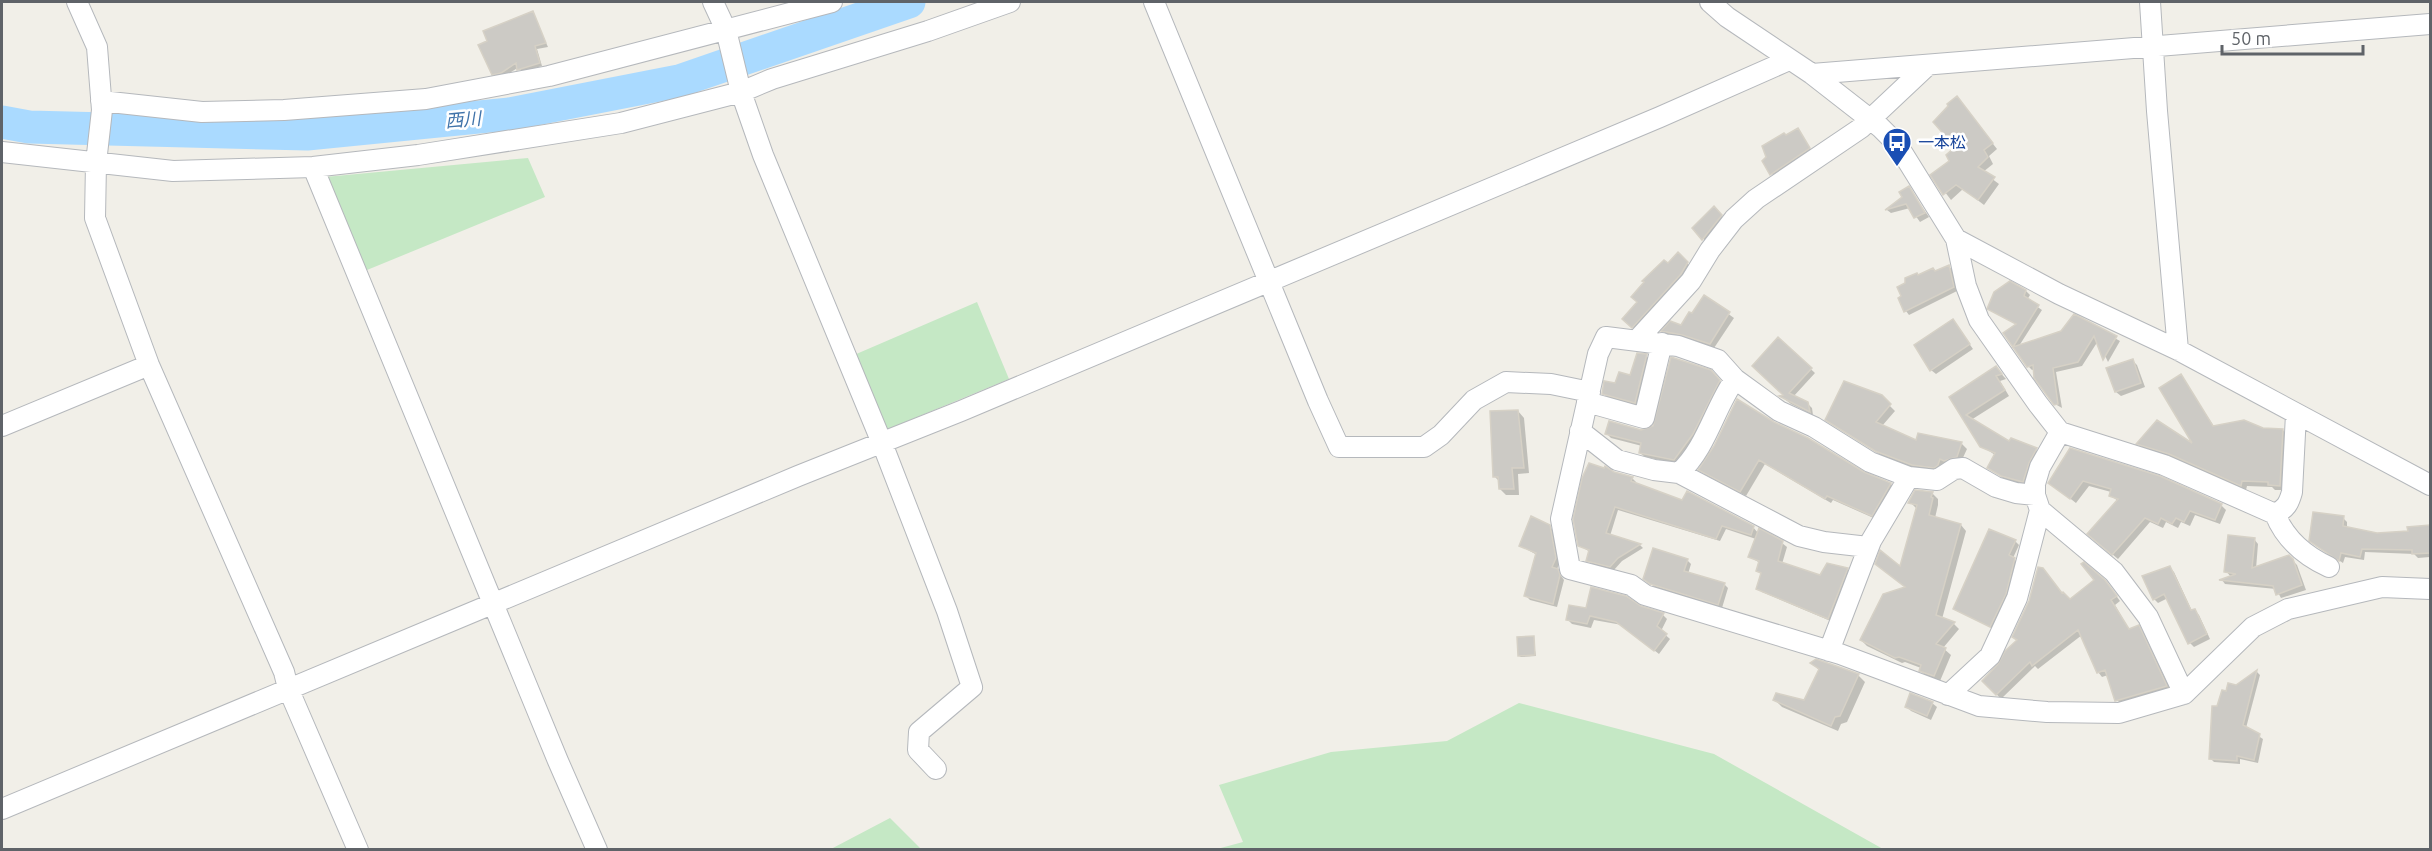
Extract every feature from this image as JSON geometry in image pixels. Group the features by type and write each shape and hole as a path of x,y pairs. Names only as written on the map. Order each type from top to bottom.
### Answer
{"street":[{"path":"77,2 97,48 102,106 96,164 94,218 150,365 284,672 288,688 358,849"},
{"path":"713,2 726,30 741,92 763,155 882,443 947,611 972,687 919,732 918,750 936,769"},
{"path":"102,106 202,112 284,110 426,99 549,76 832,2"},
{"path":"2,152 173,171 313,167 418,155 621,123 741,92 772,79 928,31 1010,2"},
{"path":"1154,2 1318,401 1340,447 1424,447 1441,435 1474,400 1506,382 1551,384 1644,418 1662,344"},
{"path":"1710,2 1727,17 1812,74 1898,144 1956,239 1966,286 1979,320 2060,432 2164,465 2275,514 2283,511 2289,503 2292,492 2296,414"},
{"path":"2150,2 2178,351"},
{"path":"1812,74 2430,24"},
{"path":"2,809 1649,122 1789,60"},
{"path":"1638,339 1691,281 1710,250 1734,219 1756,199 1861,128 1928,65"},
{"path":"313,167 558,761 597,849"},
{"path":"1956,239 2059,294 2178,351 2430,485"},
{"path":"2184,693 2148,618 2114,572 2037,502 1996,487 1963,468 1954,469 1937,480 1909,477 1870,462 1814,427 1779,411 1735,379 1718,360 1678,346 1638,339 1606,337 1598,354 1561,519 1570,569 1631,585 1645,595 1829,651 1979,706 2047,712 2119,712 2184,693 2253,627 2288,609 2382,587 2430,589"},
{"path":"2,426 150,365"},
{"path":"1679,473 1701,446 1719,403 1735,379"},
{"path":"1580,431 1617,460 1654,470 1679,473 1798,536 1824,542 1868,547"},
{"path":"1948,695 1982,664 1994,648 2017,598 2037,502 2035,484 2040,467 2060,432"},
{"path":"1829,651 1868,547 1909,477"},
{"path":"2275,514 2280,527 2303,553 2329,567"}],"green space":[{"path":"528,158 545,197 367,270 358,265 325,177"},
{"path":"977,302 1009,379 886,430 854,355"},
{"path":"1519,703 1714,754 1883,849 1217,849 1243,842 1219,785 1331,752 1447,741"},
{"path":"890,818 921,849 831,849"}],"building":[{"path":"533,11 546,43 535,46 540,63 517,70 516,63 501,73 492,75 478,45 487,41 483,31"},
{"path":"1957,96 1993,143 1984,150 1988,157 1978,167 1995,177 1978,200 1956,185 1943,195 1930,175 1949,161 1946,155 1955,147 1933,122 1948,106 1947,104"},
{"path":"1798,128 1810,148 1770,175 1762,161 1766,157 1762,146"},
{"path":"1909,186 1925,213 1914,218 1906,204 1885,210 1902,197 1899,192"},
{"path":"1714,206 1722,215 1702,240 1692,228"},
{"path":"1678,252 1688,262 1681,274 1632,328 1622,319 1637,302 1631,297 1644,282 1642,281 1664,260 1668,263"},
{"path":"1949,265 1954,287 1904,312 1898,298 1901,296 1897,287 1905,283 1905,278"},
{"path":"2010,281 2026,290 2024,296 2039,305 2013,347 2061,331 2074,314 2117,336 2103,360 2094,336 2078,362 2053,368 2058,404 2054,405 2034,378 2033,365 2027,367 2003,333 2016,324 1987,309 1994,292"},
{"path":"1704,295 1730,312 1710,344 1661,331 1670,321 1681,325"},
{"path":"1953,319 1970,344 1930,371 1914,345"},
{"path":"1778,337 1812,368 1789,393 1808,402 1810,412 1779,396 1783,395 1752,366"},
{"path":"1637,353 1647,354 1635,403 1602,394 1604,381 1615,383 1619,372 1630,375"},
{"path":"1671,357 1711,370 1720,380 1693,434 1674,460 1639,453 1641,443 1605,434 1609,421 1641,430 1653,426"},
{"path":"2133,359 2141,383 2115,392 2106,368"},
{"path":"1996,366 2002,374 1996,376 2005,390 1966,415 2009,441 2011,438 2037,448 2023,482 2001,476 1987,468 1995,453 1980,447 1949,397"},
{"path":"2181,374 2213,426 2244,420 2263,428 2283,429 2280,486 2268,485 2268,482 2242,481 2241,486 2169,454 2136,444 2157,420 2192,443 2159,388"},
{"path":"1844,381 1882,395 1891,404 1876,422 1916,440 1918,433 1962,442 1957,457 1944,461 1940,459 1934,468 1912,465 1875,451 1825,420"},
{"path":"1737,399 1864,472 1891,483 1872,516 1827,496 1825,499 1759,460 1740,492 1698,470 1714,446"},
{"path":"1518,410 1524,468 1512,468 1514,489 1499,489 1498,477 1493,477 1490,411"},
{"path":"2070,448 2160,476 2222,504 2215,520 2190,511 2184,522 2176,518 2172,524 2161,518 2158,524 2145,518 2112,555 2087,534 2118,499 2109,496 2111,489 2083,481 2070,499 2048,483"},
{"path":"1589,463 1604,468 1605,466 1614,472 1633,477 1631,481 1682,500 1687,491 1754,526 1751,535 1722,526 1716,539 1615,507 1606,533 1641,544 1618,558 1610,567 1586,561 1589,550 1578,546 1573,519 1582,478"},
{"path":"1915,490 1933,492 1929,515 1961,524 1936,615 1955,622 1936,644 1946,648 1934,676 1919,671 1921,665 1899,657 1895,658 1860,640 1883,594 1905,587 1875,564 1880,550 1900,566 1917,505 1908,503"},
{"path":"2313,512 2344,516 2343,526 2377,533 2408,531 2407,527 2430,525 2430,553 2412,554 2412,550 2362,549 2360,557 2341,553 2339,561 2309,541"},
{"path":"1531,516 1550,525 1556,558 1552,567 1558,569 1560,575 1553,604 1524,596 1536,553 1519,546"},
{"path":"1759,528 1783,541 1778,561 1820,575 1827,563 1848,568 1828,619 1756,589 1761,573 1756,571 1759,561 1748,557"},
{"path":"1989,529 2016,540 2009,555 2015,558 2006,594 1990,627 1953,609"},
{"path":"2228,535 2255,538 2252,568 2289,555 2293,559 2302,585 2276,595 2273,586 2219,580 2236,574 2224,572"},
{"path":"1653,548 1688,559 1684,571 1725,583 1718,605 1650,584 1643,579"},
{"path":"2084,562 2105,580 2117,596 2111,600 2129,629 2139,625 2167,686 2115,701 2105,670 2097,673 2078,630 2032,666 2030,662 1996,695 1982,681 1998,664 2005,651 2017,640 2012,637 2029,601 2038,567 2043,568 2062,593 2070,599 2094,580 2081,564"},
{"path":"2170,566 2191,610 2195,609 2207,634 2188,644 2164,594 2153,600 2142,576"},
{"path":"1591,587 1626,596 1641,606 1664,613 1657,626 1667,634 1654,651 1616,622 1590,616 1587,624 1566,620 1569,605 1586,608"},
{"path":"1534,636 1535,655 1518,656 1517,637"},
{"path":"1816,659 1859,674 1840,716 1835,717 1831,726 1773,700 1776,693 1804,700 1819,669 1810,663"},
{"path":"2257,670 2243,725 2260,734 2254,760 2237,756 2237,761 2209,759 2212,706 2217,706 2222,690 2226,691 2228,683 2236,685"},
{"path":"1910,693 1933,702 1927,716 1905,707"}],"waterway":[{"name":"西川","path":"2,122 29,127 307,134 510,114 679,81 909,2"}],"place":[{"name":"一本松","path":"1897,168"}]}
